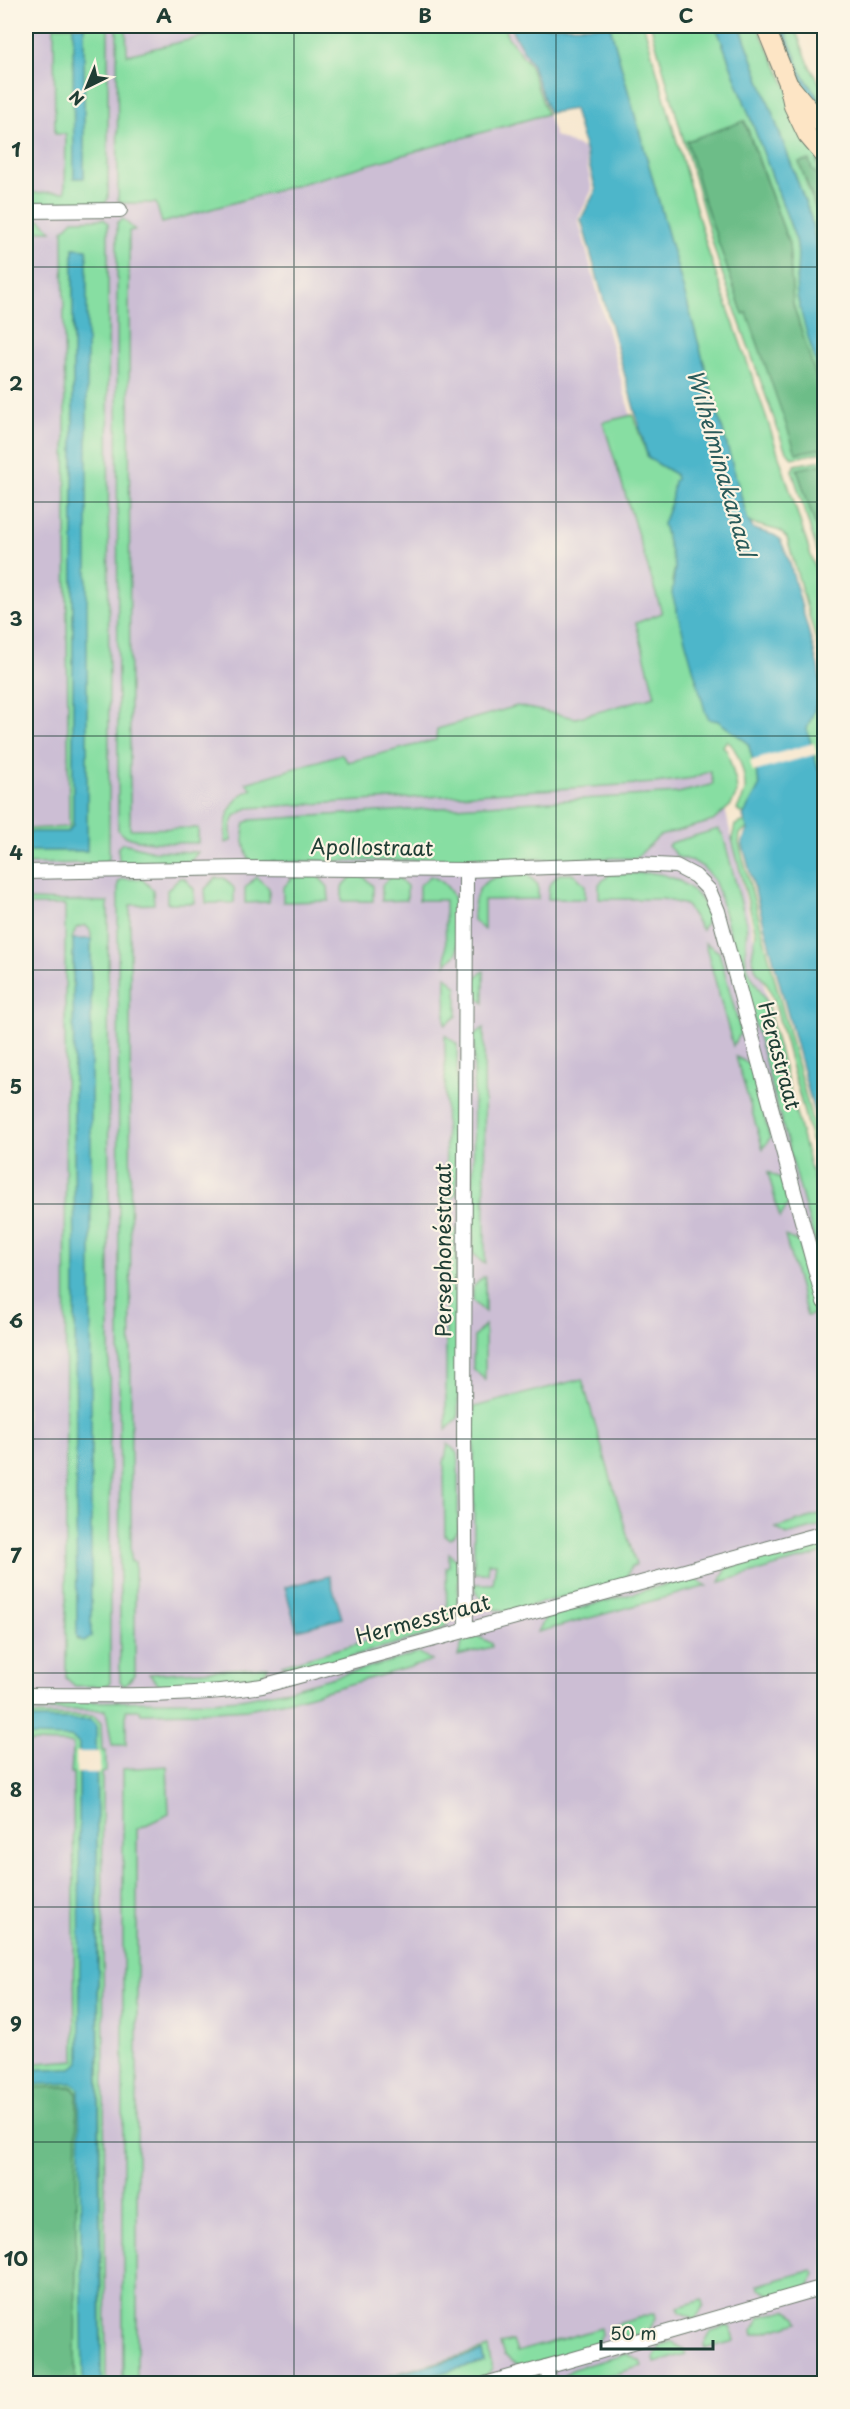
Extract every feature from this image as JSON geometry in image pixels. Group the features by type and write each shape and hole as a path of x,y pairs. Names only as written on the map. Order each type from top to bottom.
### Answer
{"street":[{"path":"765,26 788,83 793,106 807,135 825,155"},
{"path":"788,83 825,127"},
{"path":"26,211 120,210"},
{"name":"Apollostraat","path":"26,872 242,868 466,870 634,864 676,866 695,876 709,891"},
{"name":"Persephonéstraat","path":"466,870 466,1630"},
{"name":"Herastraat","path":"709,891 718,912 825,1302"},
{"name":"Hermesstraat","path":"26,1695 226,1692 262,1686 825,1533"},
{"path":"485,2384 825,2287"},
{"path":"546,2367 551,2384"}],"shaded area":[{"path":"26,26 506,26 527,53 555,136 584,149 592,190 578,219 674,578 789,1097 824,1206 824,2383 26,2384"}],"green space":[{"path":"54,26 73,26 74,178 84,177 84,26 108,26 108,199 105,203 26,204 26,193 65,192 66,134 55,134"},
{"path":"117,26 126,26 127,55 246,26 504,26 507,36 529,64 547,114 162,223 156,203 122,203 118,200"},
{"path":"610,26 644,26 709,254 765,413 824,596 824,668 787,538 780,531 748,521"},
{"path":"651,26 716,26 796,240 797,296 824,388 824,402 793,304 789,244 745,121 687,141 703,198 743,314 747,312 797,453 824,448 824,452 792,458 784,447 718,261"},
{"path":"740,26 757,26 824,162 824,169 816,161 818,170 824,176 824,182 812,169 809,160 799,162 822,227 824,302 822,303 819,258 810,215"},
{"path":"774,26 778,26 800,79 822,111 800,86"},
{"path":"783,26 794,26 810,67 824,90 824,107 801,72"},
{"path":"744,121 789,244 793,304 824,402 824,448 796,453 747,313 743,314 703,198 687,141"},
{"path":"809,160 812,169 824,182 824,259 821,221 799,162"},
{"path":"104,219 108,223 109,859 104,863 26,864 26,851 87,851 86,249 73,248 73,825 68,832 26,832 26,829 69,827 63,230 73,220"},
{"path":"123,219 135,230 129,231 130,829 198,828 198,843 144,841 133,839 118,830 117,223"},
{"path":"26,220 41,220 52,231 26,231"},
{"path":"633,415 648,458 675,474 677,479 674,481 671,503 663,524 675,567 672,581 718,721 748,743 760,785 745,813 740,813 737,809 745,791 743,771 735,750 727,740 723,746 727,751 737,793 731,805 713,821 659,836 636,858 250,862 243,833 245,823 251,820 678,793 711,785 713,783 710,771 693,778 655,783 248,808 235,816 231,826 231,841 225,843 227,818 233,804 244,793 252,789 246,783 341,754 348,762 436,740 437,729 517,706 576,718 655,696 636,623 662,613 603,422"},
{"path":"824,460 824,464 797,470 824,552 824,573 792,470 795,465"},
{"path":"824,464 824,552 797,469"},
{"path":"824,674 822,719 824,775 815,760 807,726 820,692 820,680"},
{"path":"745,821 748,830 740,834 739,843 824,1166 824,1188 774,1000 767,984 756,970 752,956 756,933 732,839 735,825"},
{"path":"718,829 723,835 746,922 747,966 766,1001 824,1218 824,1276 718,890 714,880 703,867 693,861 678,857 668,846 670,843"},
{"path":"123,843 153,851 198,852 190,862 123,863 119,860 118,847"},
{"path":"653,873 672,878 695,893 709,917 702,930 686,905 663,899 599,899 599,884 610,874"},
{"path":"527,874 538,885 538,899 484,900 484,930 473,920 476,895 486,882 503,876"},
{"path":"559,874 574,874 585,885 585,899 548,899 549,885"},
{"path":"318,876 328,887 329,901 283,902 283,888 293,877"},
{"path":"352,876 363,876 373,886 373,901 342,901 342,887"},
{"path":"392,876 396,876 407,886 407,900 382,901 382,885"},
{"path":"430,876 441,881 449,889 456,908 457,953 446,964 445,900 419,900 419,886"},
{"path":"256,877 269,888 269,902 245,903 245,888"},
{"path":"179,878 184,878 194,889 194,903 167,903 167,890"},
{"path":"216,878 224,878 234,888 234,903 206,903 205,889"},
{"path":"122,879 142,879 153,890 154,904 130,905 131,1562 135,1562 135,1675 124,1686 120,1681 118,883"},
{"path":"26,900 108,902 110,1683 106,1686 75,1686 66,1678 65,905 26,905","holes":["85,925 90,930 91,977 79,1641 77,1637 72,939 76,928"]},
{"path":"705,943 719,952 741,1033 733,1046"},
{"path":"484,971 484,1003 473,993 473,979"},
{"path":"446,976 457,987 457,1016 445,1025"},
{"path":"484,1028 485,1263 483,1263 473,1253 474,1035"},
{"path":"445,1035 457,1044 457,1193 446,1203"},
{"path":"736,1057 750,1064 770,1138 763,1149"},
{"path":"768,1172 781,1179 788,1204 780,1218"},
{"path":"446,1221 457,1231 458,1418 446,1430"},
{"path":"785,1236 799,1242 818,1313 807,1316"},
{"path":"485,1277 485,1312 473,1301 473,1287"},
{"path":"485,1325 485,1380 473,1368 474,1337"},
{"path":"582,1379 636,1565 631,1567 625,1580 507,1612 497,1610 488,1606 478,1594 474,1584 493,1584 496,1563 488,1563 488,1573 474,1573 474,1407"},
{"path":"448,1444 458,1454 458,1531 450,1539 445,1536 444,1463"},
{"path":"824,1513 824,1525 787,1535 776,1528"},
{"path":"824,1541 824,1553 720,1582 727,1568"},
{"path":"449,1553 458,1562 458,1593 455,1612 444,1628 434,1633 295,1672 282,1665 447,1618 446,1567 449,1566"},
{"path":"693,1577 707,1586 538,1632 545,1618"},
{"path":"479,1637 491,1643 492,1647 458,1656 463,1641"},
{"path":"420,1653 432,1661 300,1698 248,1709 141,1713 140,1710 126,1710 126,1745 112,1745 106,1710 26,1710 26,1702 241,1699 288,1690"},
{"path":"268,1667 261,1680 227,1684 159,1685 149,1674"},
{"path":"26,1715 94,1716 101,1723 102,1751 106,1751 106,1772 102,1773 106,2383 101,2383 101,2268 98,2264 101,2263 96,1725 90,1720 26,1719"},
{"path":"63,1735 79,1744 81,2059 79,2064 72,2068 26,2070 26,2064 75,2060 73,1773 71,1773 73,1745 26,1742 26,1736"},
{"path":"167,1766 169,1814 137,1829 137,2383 123,2383 123,1769"},
{"path":"72,2083 78,2087 80,2092 83,2383 75,2383 77,2092 71,2086 26,2088 26,2085"},
{"path":"72,2087 77,2094 75,2383 26,2383 26,2088"},
{"path":"813,2270 815,2274 807,2288 774,2297 760,2289 758,2285"},
{"path":"703,2300 704,2305 695,2319 680,2312 678,2307"},
{"path":"786,2310 797,2317 799,2322 754,2335 753,2330 760,2317"},
{"path":"655,2313 656,2318 648,2332 628,2337 615,2329 614,2325"},
{"path":"727,2326 731,2328 734,2341 705,2349 704,2344 711,2331"},
{"path":"601,2328 602,2334 594,2347 522,2367 504,2356 500,2344 513,2341 517,2352"},
{"path":"671,2342 684,2349 686,2354 655,2363 654,2358 661,2345"},
{"path":"488,2348 492,2368 486,2375 476,2380 450,2384 400,2383 484,2362 482,2352 359,2384"},
{"path":"627,2354 640,2361 642,2366 583,2383 561,2383 566,2374 573,2369"}],"water":[{"path":"73,26 84,26 84,178 74,178"},
{"name":"Wilhelminakanaal","path":"509,26 610,26 748,521 754,529 780,539 789,560 818,666 822,690 807,729 818,769 824,775 824,1150 742,842 748,830 743,816 760,785 748,743 718,721 709,719 706,714 672,594 675,567 663,524 671,503 675,474 648,458 581,219 596,190 574,109 549,113 531,63"},
{"path":"716,26 740,26 810,215 819,258 824,308 824,388 797,295 796,240"},
{"path":"778,26 783,26 801,72 824,107 824,114 805,87"},
{"path":"73,248 87,249 87,851 26,851 26,832 68,832 73,825"},
{"path":"73,939 91,939 91,1637 84,1642 77,1637"},
{"path":"329,1576 342,1618 297,1630 285,1587"},
{"path":"26,1719 90,1720 96,1725 101,2383 83,2383 79,2089 72,2083 26,2085 26,2070 72,2068 80,2062 79,1744 72,1737 26,1736"},
{"path":"482,2352 484,2362 400,2383 362,2383"}],"pier":[{"path":"814,743 817,754 753,772 750,761"},
{"path":"76,1752 100,1752 100,1773 76,1773"}]}
